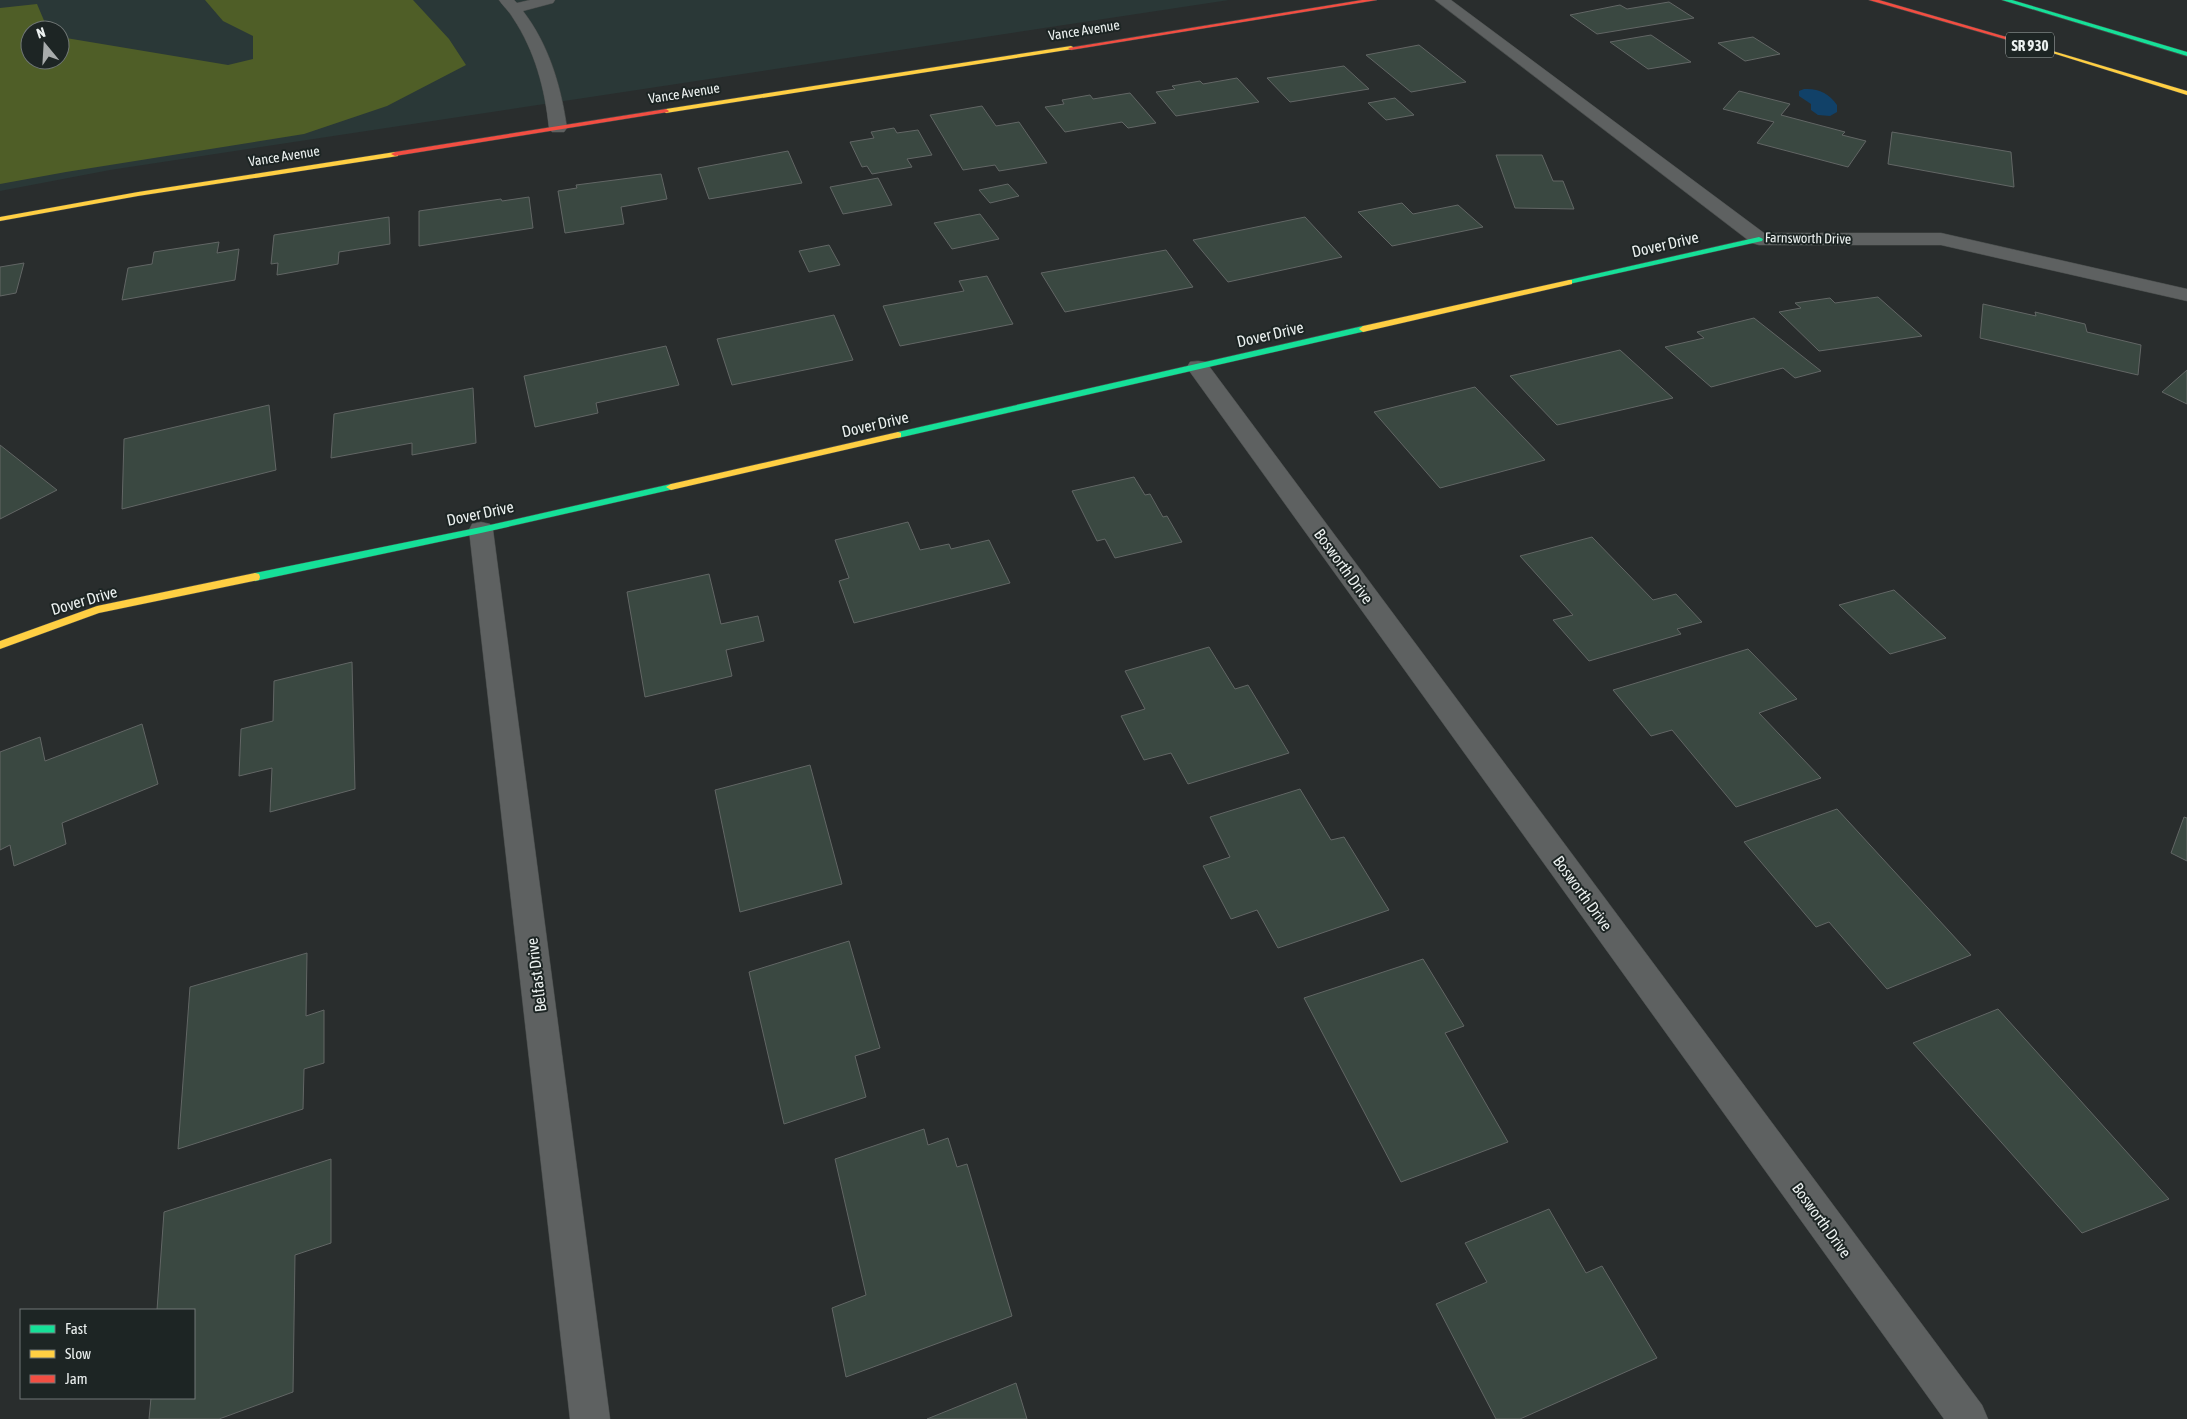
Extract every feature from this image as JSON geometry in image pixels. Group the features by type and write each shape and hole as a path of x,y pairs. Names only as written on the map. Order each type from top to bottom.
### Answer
{"main road":[{"name":"Vance Avenue","path":"0,219 138,194 1374,0"},
{"name":"SR 930","path":"1872,0 1988,32 2187,93"},
{"name":"SR 930","path":"2005,0 2187,54"},
{"name":"Dover Drive","path":"0,644 98,610 481,530 1759,239"}],"street":[{"path":"548,0 511,4 538,54 551,88 558,128"},
{"name":"Farnsworth Drive","path":"1442,0 1759,239 1941,239 2187,294"},
{"name":"Bosworth Drive","path":"1198,367 1968,1419"},
{"name":"Belfast Drive","path":"481,530 590,1419"}],"shaded area":[{"path":"0,0 1229,0 110,170 0,191"}],"green space":[{"path":"205,0 413,0 449,39 466,65 387,106 304,134 0,184 0,8 37,4 44,20 20,20 20,70 70,70 70,39 228,65 253,59 253,36 223,21"}],"water":[{"path":"1814,89 1827,94 1837,105 1837,112 1830,116 1818,115 1811,110 1811,104 1799,96 1799,91"}],"building":[{"path":"1669,2 1694,18 1597,34 1570,15 1620,5 1627,9"},
{"path":"1651,35 1691,62 1648,69 1610,42"},
{"path":"1753,37 1780,54 1745,61 1718,43"},
{"path":"1419,45 1466,82 1411,92 1366,55"},
{"path":"1344,66 1369,89 1290,102 1267,78"},
{"path":"1237,78 1259,102 1176,116 1156,92 1175,89 1172,86 1200,81 1203,84"},
{"path":"1739,91 1790,104 1781,115 1845,132 1842,135 1866,141 1848,167 1757,143 1774,122 1723,109"},
{"path":"1130,93 1156,123 1128,128 1122,122 1065,132 1045,107 1064,104 1062,100 1090,95 1093,99"},
{"path":"1395,98 1414,115 1386,120 1368,103"},
{"path":"982,106 996,126 1019,122 1047,163 999,171 995,165 963,170 930,115"},
{"path":"894,128 897,133 918,130 932,155 907,159 912,167 872,174 867,166 862,167 850,142 874,138 871,132"},
{"path":"1892,132 2011,152 2014,187 1888,164"},
{"path":"788,151 802,183 709,199 698,168"},
{"path":"1496,155 1542,155 1553,181 1563,181 1574,209 1515,208"},
{"path":"661,174 667,199 621,207 624,224 565,233 558,191 577,188 576,185"},
{"path":"878,178 892,205 843,214 830,187"},
{"path":"1008,184 1019,196 990,203 979,190"},
{"path":"529,197 533,228 419,246 419,211 501,199 502,201"},
{"path":"1402,203 1413,214 1458,205 1483,227 1392,246 1358,212"},
{"path":"980,214 999,239 952,249 934,223"},
{"path":"389,217 390,244 339,252 338,264 277,275 278,263 271,264 274,235"},
{"path":"1305,217 1342,257 1228,282 1193,240"},
{"path":"219,242 217,253 239,249 235,280 122,300 128,268 152,264 154,252"},
{"path":"829,245 840,265 809,272 799,251"},
{"path":"1166,250 1193,287 1065,312 1041,273"},
{"path":"24,263 16,293 0,296 0,267"},
{"path":"987,276 1013,324 900,346 883,306 964,291 959,281"},
{"path":"1878,297 1922,336 1819,351 1779,312 1801,308 1795,303 1830,298 1835,303"},
{"path":"1983,304 2036,316 2035,312 2085,324 2087,332 2141,345 2138,375 1980,338"},
{"path":"834,315 853,360 732,385 717,339"},
{"path":"1754,318 1821,371 1795,378 1783,368 1711,387 1665,347 1704,338 1697,332"},
{"path":"666,346 679,385 596,403 598,413 535,427 524,376"},
{"path":"1620,350 1673,398 1557,425 1510,376"},
{"path":"2187,370 2187,404 2162,392"},
{"path":"1475,387 1545,460 1440,488 1374,412"},
{"path":"473,388 476,443 412,455 412,443 331,458 334,414"},
{"path":"269,405 276,470 122,509 124,439"},
{"path":"0,445 57,490 0,519"},
{"path":"1134,477 1145,495 1150,494 1163,517 1167,516 1182,542 1115,558 1105,539 1097,541 1072,491"},
{"path":"908,522 920,550 949,544 951,549 989,540 1010,583 854,623 839,581 849,578 835,540"},
{"path":"1592,537 1653,600 1676,594 1702,622 1677,629 1681,634 1589,661 1553,620 1573,615 1520,556"},
{"path":"709,574 721,624 758,616 764,641 726,650 732,676 645,697 627,592"},
{"path":"1894,590 1946,638 1890,654 1839,605"},
{"path":"1209,647 1235,689 1248,685 1289,753 1188,784 1171,753 1144,760 1121,716 1145,709 1125,671"},
{"path":"1748,649 1797,699 1759,713 1821,778 1736,807 1672,730 1651,736 1613,690"},
{"path":"352,662 355,789 270,812 272,768 239,776 241,729 273,721 274,681"},
{"path":"142,724 158,784 62,823 66,844 14,866 10,845 0,850 0,752 40,737 45,761"},
{"path":"810,765 842,884 740,912 715,790"},
{"path":"1300,789 1331,840 1344,837 1389,910 1278,948 1257,910 1231,919 1203,866 1230,857 1210,817"},
{"path":"1837,809 1971,955 1887,989 1829,922 1816,927 1744,842"},
{"path":"2184,817 2187,818 2187,861 2171,853"},
{"path":"849,941 880,1048 855,1056 866,1097 784,1124 749,972"},
{"path":"307,953 306,1016 324,1010 324,1063 304,1069 303,1109 178,1149 190,987"},
{"path":"1423,959 1464,1026 1445,1033 1508,1142 1401,1182 1304,998"},
{"path":"1998,1009 2169,1199 2082,1233 1913,1043"},
{"path":"924,1129 928,1145 948,1138 957,1167 967,1164 1012,1316 846,1377 832,1308 866,1295 835,1159"},
{"path":"331,1159 331,1243 295,1255 293,1392 219,1419 149,1419 151,1399 195,1399 195,1309 157,1309 164,1212"},
{"path":"1549,1209 1586,1273 1602,1266 1657,1358 1520,1419 1496,1419 1436,1304 1487,1282 1465,1243"},
{"path":"1016,1383 1027,1419 927,1419"}],"traffic: fast":[{"path":"2005,0 2187,54"},
{"path":"1569,282 1759,239"},
{"path":"898,435 1363,329"},
{"path":"255,577 481,530 671,487"}],"traffic: slow":[{"path":"666,111 1071,48"},
{"path":"2048,50 2187,93"},
{"path":"0,219 138,194 395,154"},
{"path":"1363,329 1569,282"},
{"path":"671,487 898,435"},
{"path":"0,645 97,610 255,577"}],"traffic: jam":[{"path":"1071,48 1374,0"},
{"path":"1872,0 2048,50"},
{"path":"395,154 666,111"}]}
